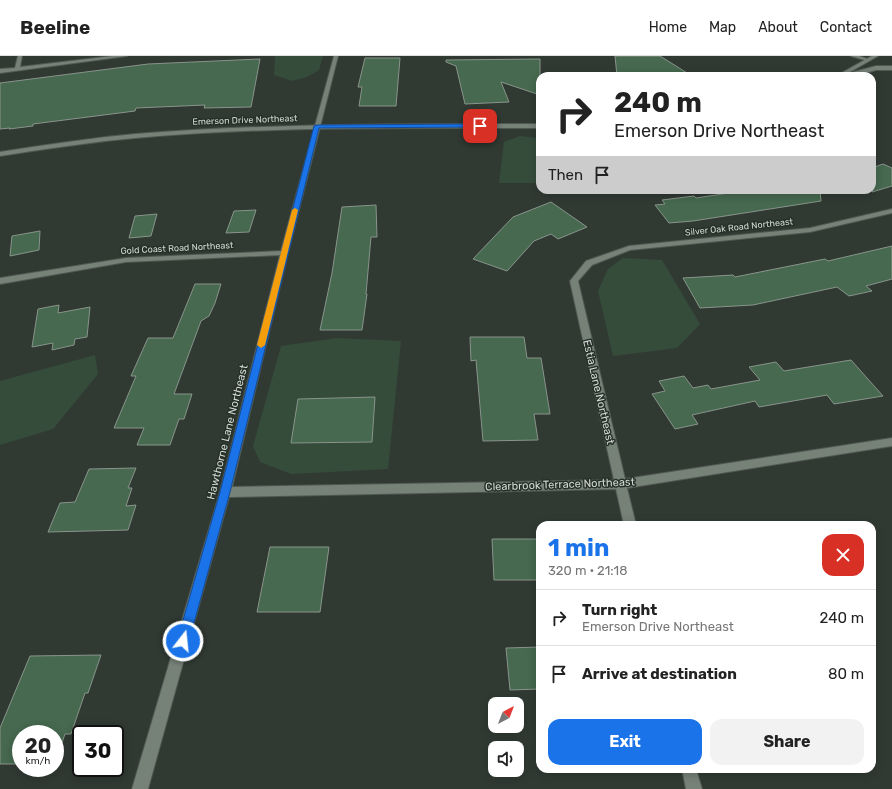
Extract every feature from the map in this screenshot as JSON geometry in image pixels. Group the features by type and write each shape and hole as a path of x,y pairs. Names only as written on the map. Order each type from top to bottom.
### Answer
{"street":[{"path":"17,68 20,56"},
{"path":"0,71 125,56"},
{"name":"Hawthorne Lane Northeast","path":"140,789 225,492 284,253 336,56"},
{"path":"853,56 868,60"},
{"path":"847,72 876,56"},
{"path":"863,72 876,68 892,68"},
{"name":"Emerson Drive Northeast","path":"0,154 114,138 199,130 317,126 536,126"},
{"name":"Silver Oak Road Northeast","path":"589,263 629,248 810,230 892,212"},
{"name":"Gold Coast Road Northeast","path":"0,281 126,260 284,253"},
{"name":"Estia Lane Northeast","path":"589,263 574,281 629,521"},
{"name":"Clearbrook Terrace Northeast","path":"225,492 620,484 892,442"},
{"path":"691,773 694,789"}],"green space":[{"path":"275,56 323,56 319,70 307,77 292,81 274,75"},
{"path":"520,136 536,138 536,183 499,183 504,142"},
{"path":"623,258 662,260 700,324 677,348 613,356 598,291 608,269"},
{"path":"337,338 401,341 388,469 291,474 260,462 253,446 281,346"},
{"path":"95,355 98,374 53,429 0,445 0,381"}],"building":[{"path":"615,56 660,56 686,72 617,72"},
{"path":"365,58 400,58 396,106 359,106 362,87 358,87"},
{"path":"260,59 251,107 204,108 205,105 136,108 135,111 33,124 33,126 0,129 0,83 148,64"},
{"path":"540,59 540,72 536,72 536,94 501,82 509,102 465,104 456,66 446,62 446,60"},
{"path":"883,164 892,168 892,186 876,191 876,167"},
{"path":"722,194 820,194 821,201 693,221 669,223 655,205 665,204 662,200 694,196 696,198"},
{"path":"551,202 587,227 558,239 551,234 534,241 507,271 473,259 513,217"},
{"path":"376,205 377,237 371,237 367,294 362,330 320,330 332,273 342,207"},
{"path":"256,210 249,232 226,233 234,211"},
{"path":"157,214 151,236 129,238 135,216"},
{"path":"40,231 39,250 10,256 12,236"},
{"path":"892,246 892,279 866,286 872,291 849,296 837,287 753,305 700,308 683,278 733,275 735,277 825,259 828,261"},
{"path":"195,284 221,284 209,316 201,321 174,394 192,394 184,419 179,419 170,445 137,445 144,428 114,428 136,376 131,376 148,338 173,338"},
{"path":"59,305 58,313 90,307 87,337 75,339 74,345 52,350 53,343 32,347 38,309"},
{"path":"470,337 524,337 527,358 541,358 550,414 534,414 538,440 483,441 476,360 471,361"},
{"path":"851,360 883,396 834,404 827,395 759,407 755,401 692,415 698,424 675,429 652,394 665,391 659,381 684,376 693,388 708,385 711,389 760,380 749,367 776,362 784,371"},
{"path":"375,397 372,442 291,443 298,399"},
{"path":"136,468 128,488 132,488 126,506 136,505 128,530 48,532 60,503 75,502 89,469"},
{"path":"492,539 536,539 536,580 494,580"},
{"path":"270,547 329,547 320,612 257,612"},
{"path":"536,647 536,689 510,690 506,648"},
{"path":"101,655 88,693 85,693 74,725 72,725 71,734 65,734 64,737 64,725 12,725 12,764 0,764 0,728 30,656"}],"slow traffic":[{"path":"261,345 295,210"}],"route":[{"path":"183,641 225,492 317,126 480,126"}]}
